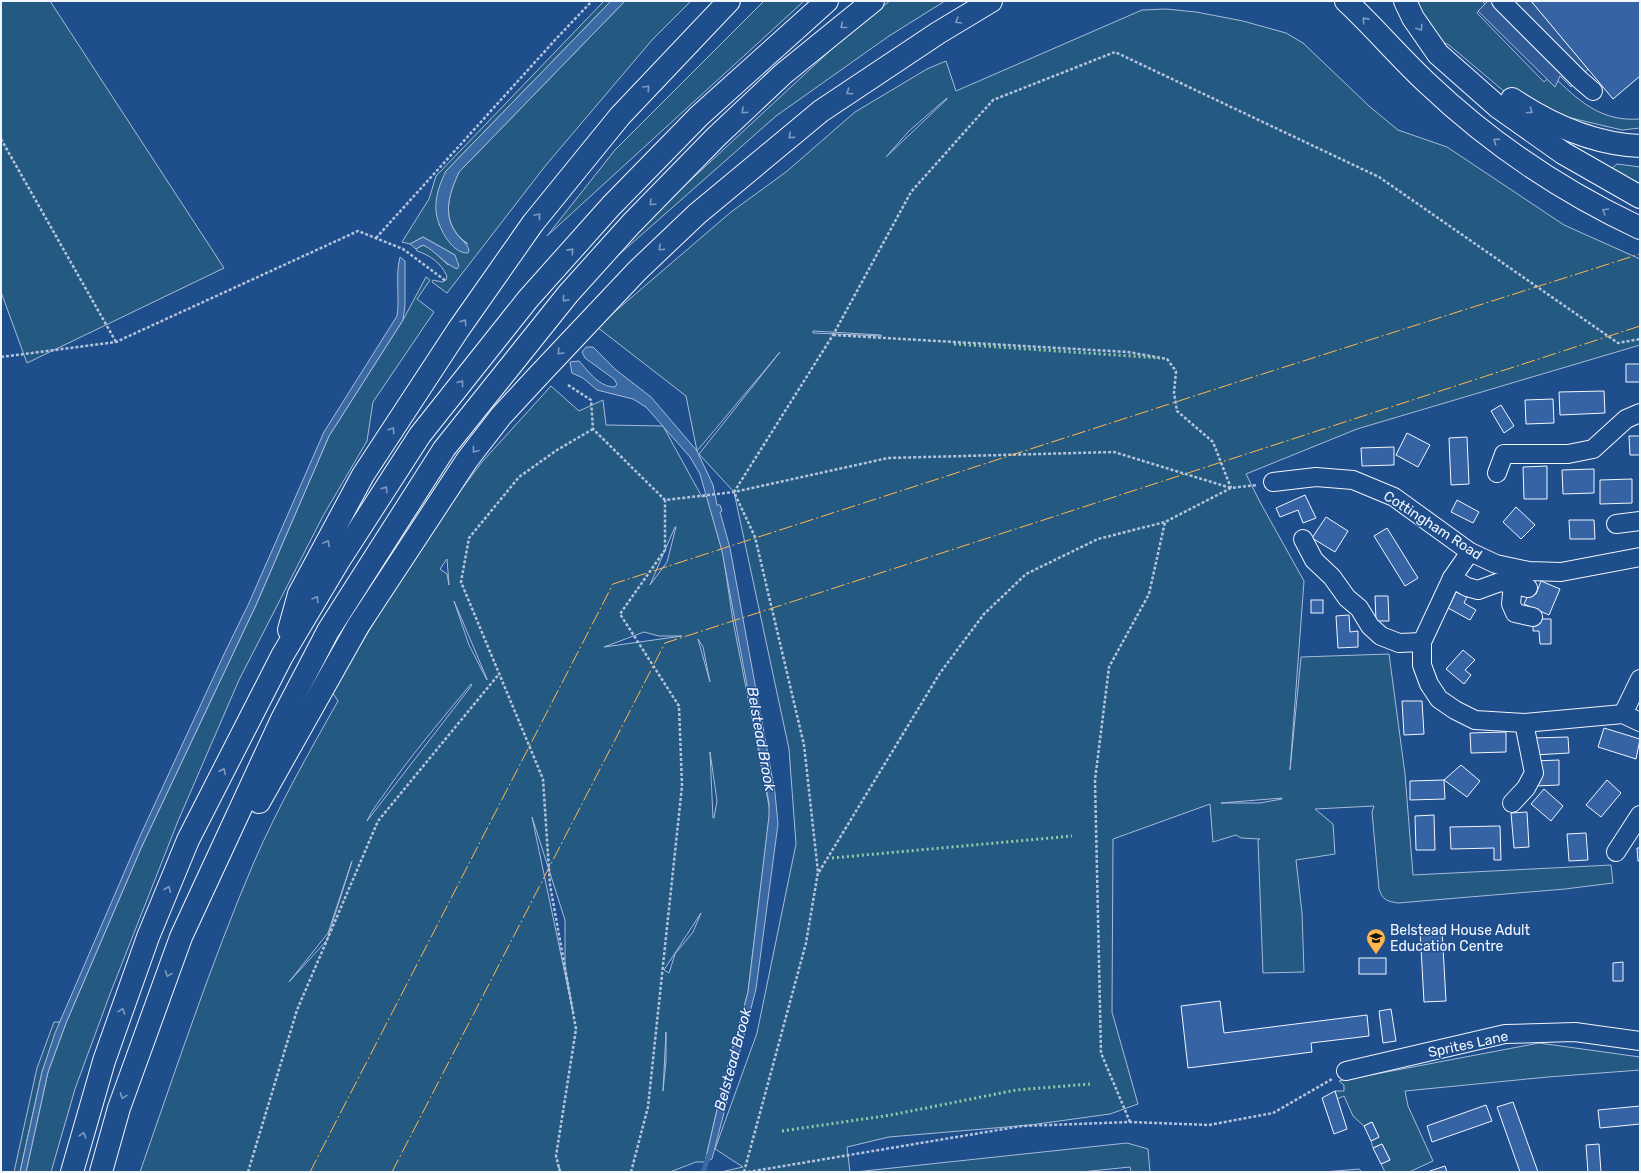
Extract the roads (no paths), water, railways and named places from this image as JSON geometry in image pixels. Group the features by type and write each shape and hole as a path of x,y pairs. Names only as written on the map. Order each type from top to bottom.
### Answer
{"main road":[{"path":"282,656 299,594 356,489 458,330 532,223 620,116 729,1"},
{"path":"72,1172 104,1061 151,930 188,840 282,656 338,562 420,435 528,299 611,206 699,116 827,1"},
{"path":"101,1172 119,1108 181,938 282,719 328,631 444,449 563,300 631,224 716,137 783,74 873,1"},
{"path":"181,938 214,899 268,784 358,626 467,460 501,416 637,271 697,214 821,111 938,33 991,1"},
{"path":"1346,1 1427,84 1477,128 1550,178 1611,215 1640,228"},
{"path":"1406,1 1413,18 1438,54 1498,107 1563,153 1640,197"},
{"path":"1438,54 1463,66 1537,116 1568,131 1593,138 1640,146"}],"street":[{"path":"1501,1 1579,79 1593,91"},
{"path":"1497,473 1504,454 1568,454 1593,449 1626,419 1640,413"},
{"name":"Cottingham Road","path":"1273,482 1316,476 1353,480 1394,497 1470,552 1496,564 1530,571 1561,572 1640,557"},
{"path":"1616,524 1640,521"},
{"path":"1303,539 1314,560 1332,577 1347,598 1359,608 1370,626 1382,636 1399,643 1422,642"},
{"path":"1470,552 1452,578 1422,642 1422,665 1429,684 1439,699 1455,710 1475,720 1524,723 1623,714 1640,722"},
{"path":"1452,578 1467,587 1478,590 1500,582 1520,586 1511,604 1515,613 1533,617"},
{"path":"1623,714 1640,679"},
{"path":"1512,803 1526,788 1534,773 1524,723"},
{"path":"1616,852 1640,815"},
{"name":"Sprites Lane","path":"1346,1071 1505,1034 1575,1032 1640,1041"}],"water":[{"path":"611,1 625,1 459,172 450,195 448,210 449,218 456,233 467,245 469,250 468,253 456,249 442,231 436,211 438,190 446,171"},
{"path":"423,237 455,255 459,266 457,269 423,245 416,249 410,244"},
{"path":"400,257 405,261 405,306 403,320 329,436 256,605 142,846 66,1023 48,1072 26,1172 20,1172 42,1072 55,1033 140,836 249,603 324,432 397,316 398,271"},
{"path":"586,347 593,347 616,370 651,397 697,451 713,485 717,505 720,505 722,511 720,512 730,548 775,793 778,824 756,989 712,1159 705,1162 722,1088 748,992 769,816 769,803 722,551 700,474 690,457 646,407 633,399 597,390 583,378 572,373 570,362 579,361 599,382 615,387 617,384 614,379 585,358 582,352"}],"waterway":[{"name":"Belstead Brook","path":"703,1172 709,1155"}],"place":[{"name":"Belstead House Adult Education Centre","path":"1376,955"}]}
